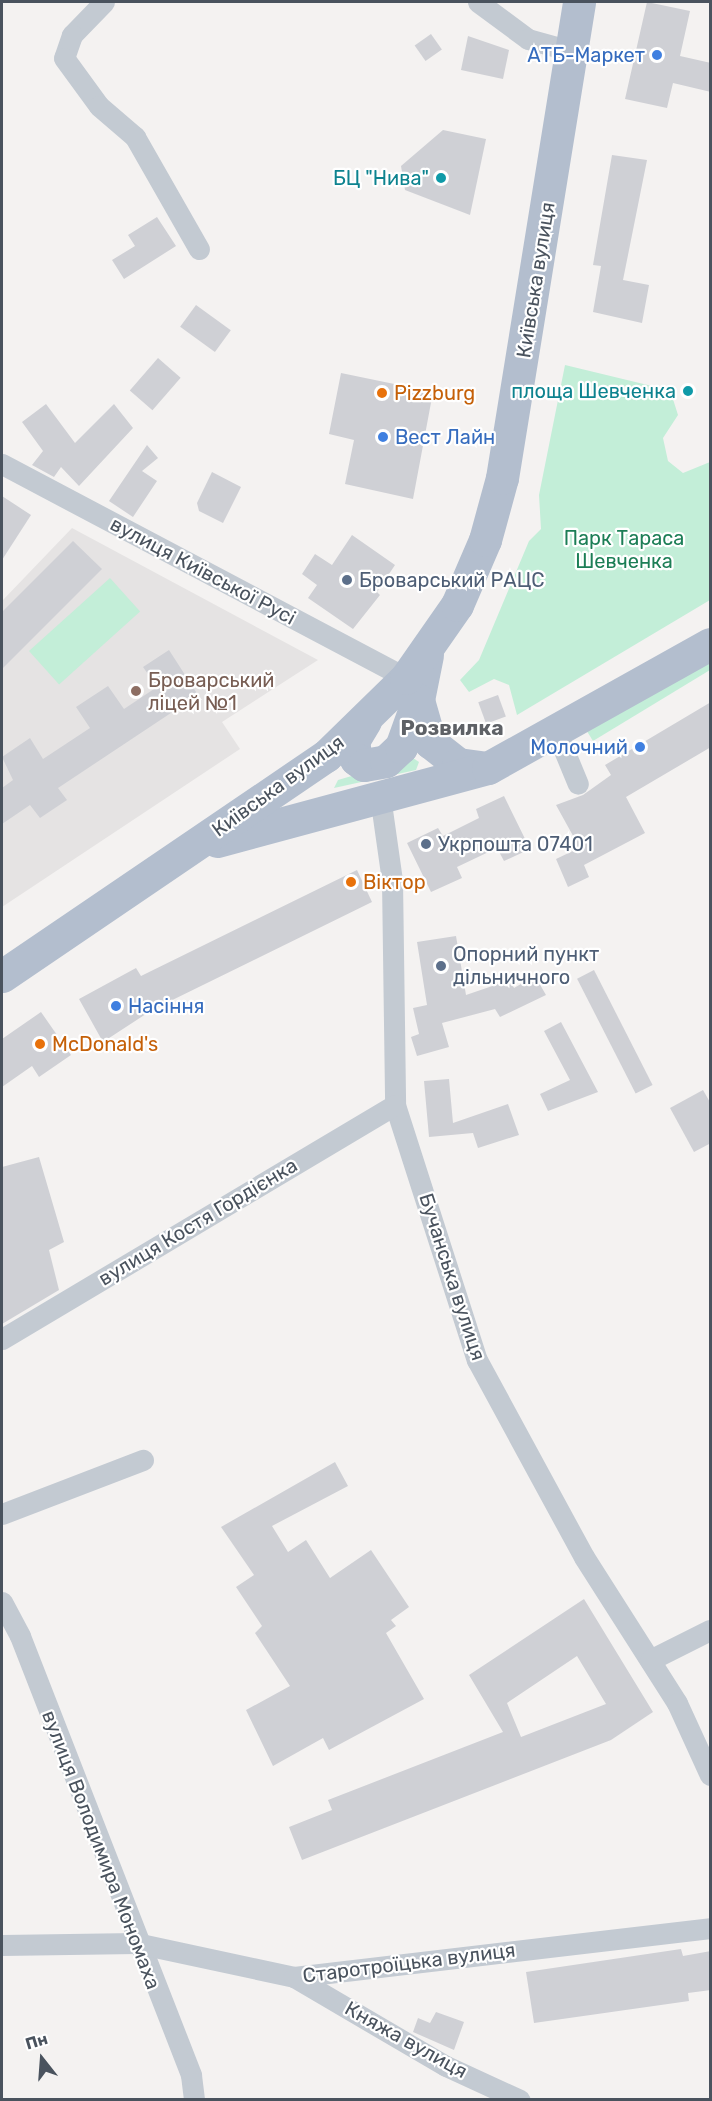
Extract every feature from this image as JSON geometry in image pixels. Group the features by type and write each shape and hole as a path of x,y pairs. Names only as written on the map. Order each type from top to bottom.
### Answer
{"main road":[{"name":"Київська вулиця","path":"366,720 353,741 356,759 364,765 386,760 401,747 412,689 430,649 475,568 502,478 579,2"},
{"path":"192,848 488,768 711,644"},
{"name":"Київська вулиця","path":"2,976 326,756 366,720 412,689"},
{"path":"412,689 423,729 436,752 458,765 488,768"}],"street":[{"path":"104,2 72,35 64,58 99,106 135,137 199,249"},
{"path":"478,2 528,39 571,51"},
{"name":"вулиця Київської Русі","path":"2,464 412,689"},
{"path":"556,731 578,784"},
{"name":"Бучанська вулиця","path":"380,796 392,880 395,1105 477,1360 584,1557 677,1703 711,1774"},
{"name":"вулиця Костя Гордієнка","path":"2,1339 395,1105"},
{"path":"2,1514 143,1460"},
{"name":"вулиця Володимира Мономаха","path":"2,1602 20,1636 136,1943 191,2075 194,2100"},
{"path":"650,1660 711,1630"},
{"name":"Старотроїцька вулиця","path":"2,1945 136,1943 294,1977 711,1928"},
{"name":"Княжа вулиця","path":"294,1977 446,2066 520,2100"}],"shaded area":[{"name":"Броварський ліцей №1","path":"72,528 318,660 222,722 240,749 2,907 2,601"}],"green space":[{"name":"Парк Тараса Шевченка","path":"565,365 656,387 672,396 678,415 663,438 668,461 683,473 710,462 710,600 517,715 509,685 494,679 469,692 460,680 479,660 529,541 541,529 539,495"},
{"path":"110,578 140,611 59,684 29,651"},
{"path":"710,654 710,670 593,741 585,728"},
{"path":"413,758 419,762 416,770 334,788 338,780"}],"building":[{"name":"АТБ-Маркет","path":"647,2 690,11 680,56 711,63 711,92 673,83 667,108 625,99"},
{"path":"431,34 442,50 426,61 415,45"},
{"path":"468,36 509,50 503,79 461,70"},
{"name":"БЦ \"Нива\"","path":"443,130 486,139 470,215 405,190 401,166"},
{"path":"612,155 647,160 623,280 649,285 642,323 593,312 601,266 593,265"},
{"path":"157,217 176,246 124,279 112,260 135,246 128,235"},
{"path":"196,305 231,330 215,352 180,327"},
{"path":"158,358 181,378 152,410 130,390"},
{"name":"Вест Лайн","path":"341,373 433,392 413,499 345,484 354,440 329,434"},
{"path":"46,404 75,443 114,404 133,428 79,486 61,467 54,477 32,465 43,451 22,422"},
{"path":"147,445 158,458 142,471 157,481 133,517 109,501"},
{"path":"212,472 241,487 223,523 199,511 197,503"},
{"path":"2,496 31,515 2,560"},
{"name":"Броварський РАЦС","path":"352,535 395,565 377,592 380,595 353,629 308,598 317,585 302,574 315,554 332,565"},
{"path":"73,541 102,569 2,669 2,612"},
{"path":"169,650 198,695 58,788 67,800 40,818 30,805 2,824 2,788 13,780 2,757 30,738 43,759 90,728 76,707 108,686 124,709 157,687 143,667"},
{"path":"498,695 506,717 486,724 478,702"},
{"path":"711,702 711,747 626,797 645,833 584,865 589,877 568,887 556,859 577,849 577,843 556,805 583,795 611,775 605,765"},
{"path":"504,796 530,849 504,861 497,848 457,867 462,878 431,892 407,843 438,828 443,836 479,818 476,809"},
{"path":"357,870 372,902 152,1010 103,1042 79,999 136,968 141,976"},
{"path":"456,936 466,995 510,980 514,988 535,976 546,995 500,1017 495,1009 442,1023 449,1047 417,1056 411,1037 419,1034 413,1008 427,1005 417,942"},
{"path":"594,970 653,1085 636,1094 577,979"},
{"name":"McDonald's","path":"41,1012 71,1055 39,1077 32,1066 2,1087 2,1039"},
{"path":"561,1022 598,1092 548,1111 540,1094 570,1080 544,1031"},
{"path":"449,1079 453,1123 508,1104 519,1135 478,1148 473,1133 429,1137 424,1081"},
{"path":"703,1090 711,1104 711,1143 694,1152 670,1108"},
{"path":"39,1157 64,1242 49,1250 59,1290 2,1324 2,1167"},
{"path":"335,1462 348,1486 272,1526 288,1552 306,1540 330,1578 371,1550 409,1607 391,1620 396,1626 386,1633 424,1699 329,1750 323,1738 273,1766 246,1710 290,1686 255,1633 262,1626 236,1587 254,1575 221,1527"},
{"path":"584,1599 653,1712 611,1740 302,1860 289,1827 332,1810 328,1800 503,1732 469,1675","holes":["577,1656 606,1704 521,1737 507,1703"]},
{"path":"681,1949 683,1956 711,1951 711,1990 688,1993 689,2001 534,2023 526,1972"},
{"path":"436,2012 464,2022 454,2050 413,2032 418,2018 430,2023"}],"place":[{"name":"АТБ-Маркет","path":"657,55"},
{"name":"БЦ \"Нива\"","path":"441,178"},
{"name":"площа Шевченка","path":"688,391"},
{"name":"Pizzburg","path":"382,393"},
{"name":"Вест Лайн","path":"383,437"},
{"name":"Броварський РАЦС","path":"347,580"},
{"name":"Броварський ліцей №1","path":"136,691"},
{"name":"Молочний","path":"640,747"},
{"name":"Укрпошта 07401","path":"426,844"},
{"name":"Віктор","path":"351,882"},
{"name":"Опорний пункт дільничного","path":"441,966"},
{"name":"Насіння","path":"116,1006"},
{"name":"McDonald's","path":"40,1044"}],"district":[{"name":"Розвилка","path":"452,728"}]}
